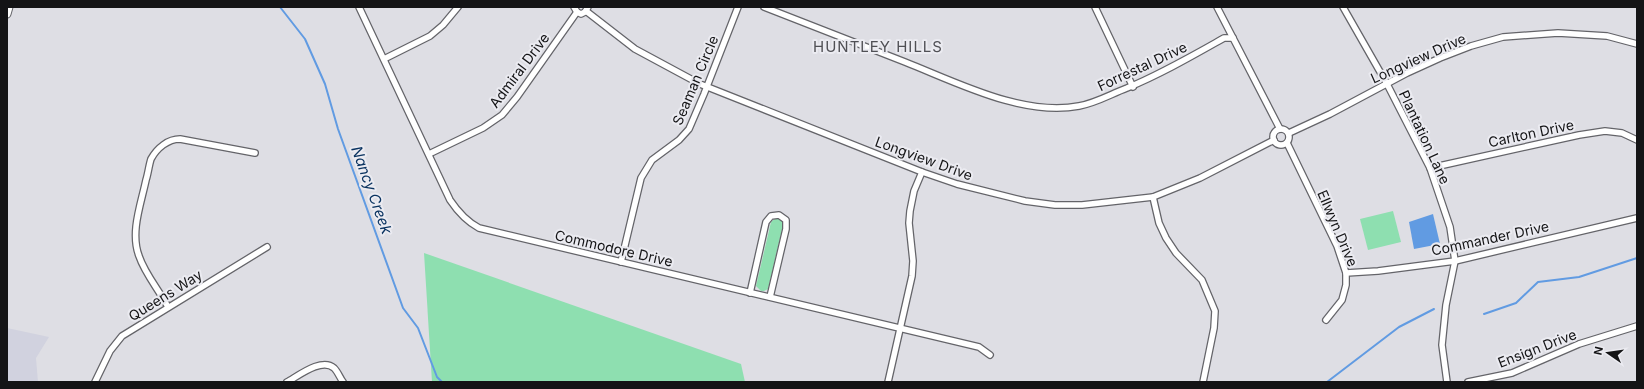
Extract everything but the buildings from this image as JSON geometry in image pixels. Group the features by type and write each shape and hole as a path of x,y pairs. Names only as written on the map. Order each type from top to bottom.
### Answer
{"street":[{"path":"7,14 9,7"},
{"name":"Commodore Drive","path":"359,7 450,200 457,211 469,222 479,228 979,347 990,354"},
{"path":"384,59 430,36 458,7"},
{"name":"Seaman Circle","path":"621,262 641,178 652,160 658,154 674,144 684,135 695,116 738,7"},
{"name":"Forrestal Drive","path":"764,7 1003,100 1030,106 1064,108 1080,106 1133,87 1170,69 1224,38 1233,38"},
{"path":"1095,7 1133,87"},
{"path":"1217,7 1280,129 1289,133 1290,139 1287,143 1279,145 1274,140 1274,134 1280,129"},
{"name":"Plantation Lane","path":"1343,7 1387,84 1430,168 1450,226 1455,261 1446,304 1442,346 1447,382"},
{"path":"576,10 581,14 587,9"},
{"name":"Longview Drive","path":"587,9 635,49 707,87 922,172 957,184 1025,201 1055,205 1082,205 1153,197 1200,178 1274,140"},
{"name":"Admiral Drive","path":"429,154 483,128 502,115 517,97 576,10"},
{"name":"Longview Drive","path":"1289,133 1330,114 1440,58 1471,46 1503,37 1558,33 1607,36 1637,44"},
{"name":"Carlton Drive","path":"1430,168 1579,135 1605,131 1622,134 1637,140"},
{"path":"168,307 145,269 136,245 136,223 151,160 161,146 174,139 255,153"},
{"name":"Ellwyn Drive","path":"1287,143 1337,246 1346,273 1346,285 1342,300 1326,320"},
{"path":"888,382 913,268 910,211 914,191 922,172"},
{"path":"1153,197 1159,223 1166,238 1176,254 1202,280 1215,310 1214,328 1203,382"},
{"path":"750,293 766,222 770,216 779,215 786,220 786,229 770,297"},
{"name":"Commander Drive","path":"1346,273 1378,271 1455,261 1637,218"},
{"name":"Queens Way","path":"95,382 110,351 122,336 267,247"},
{"name":"Ensign Drive","path":"1468,382 1512,373 1579,344 1637,326"},
{"path":"287,382 314,366 320,365 330,366 334,369 343,382"}],"shaded area":[{"path":"7,328 49,337 36,358 38,382 7,382"}],"green space":[{"path":"1393,211 1401,242 1368,250 1360,219"},
{"path":"778,218 783,222 783,225 768,289 761,291 756,286 771,222"},
{"path":"424,253 741,364 745,382 432,382"}],"water":[{"path":"1433,214 1440,244 1414,249 1409,222"}],"waterway":[{"name":"Nancy Creek","path":"280,7 305,39 325,84 338,129 403,308 418,328 437,377 442,382"},
{"path":"1484,314 1516,303 1538,282 1579,277 1637,258"},
{"path":"1327,382 1399,327 1434,309"}],"district":[{"name":"HUNTLEY HILLS","path":"878,46"}]}
